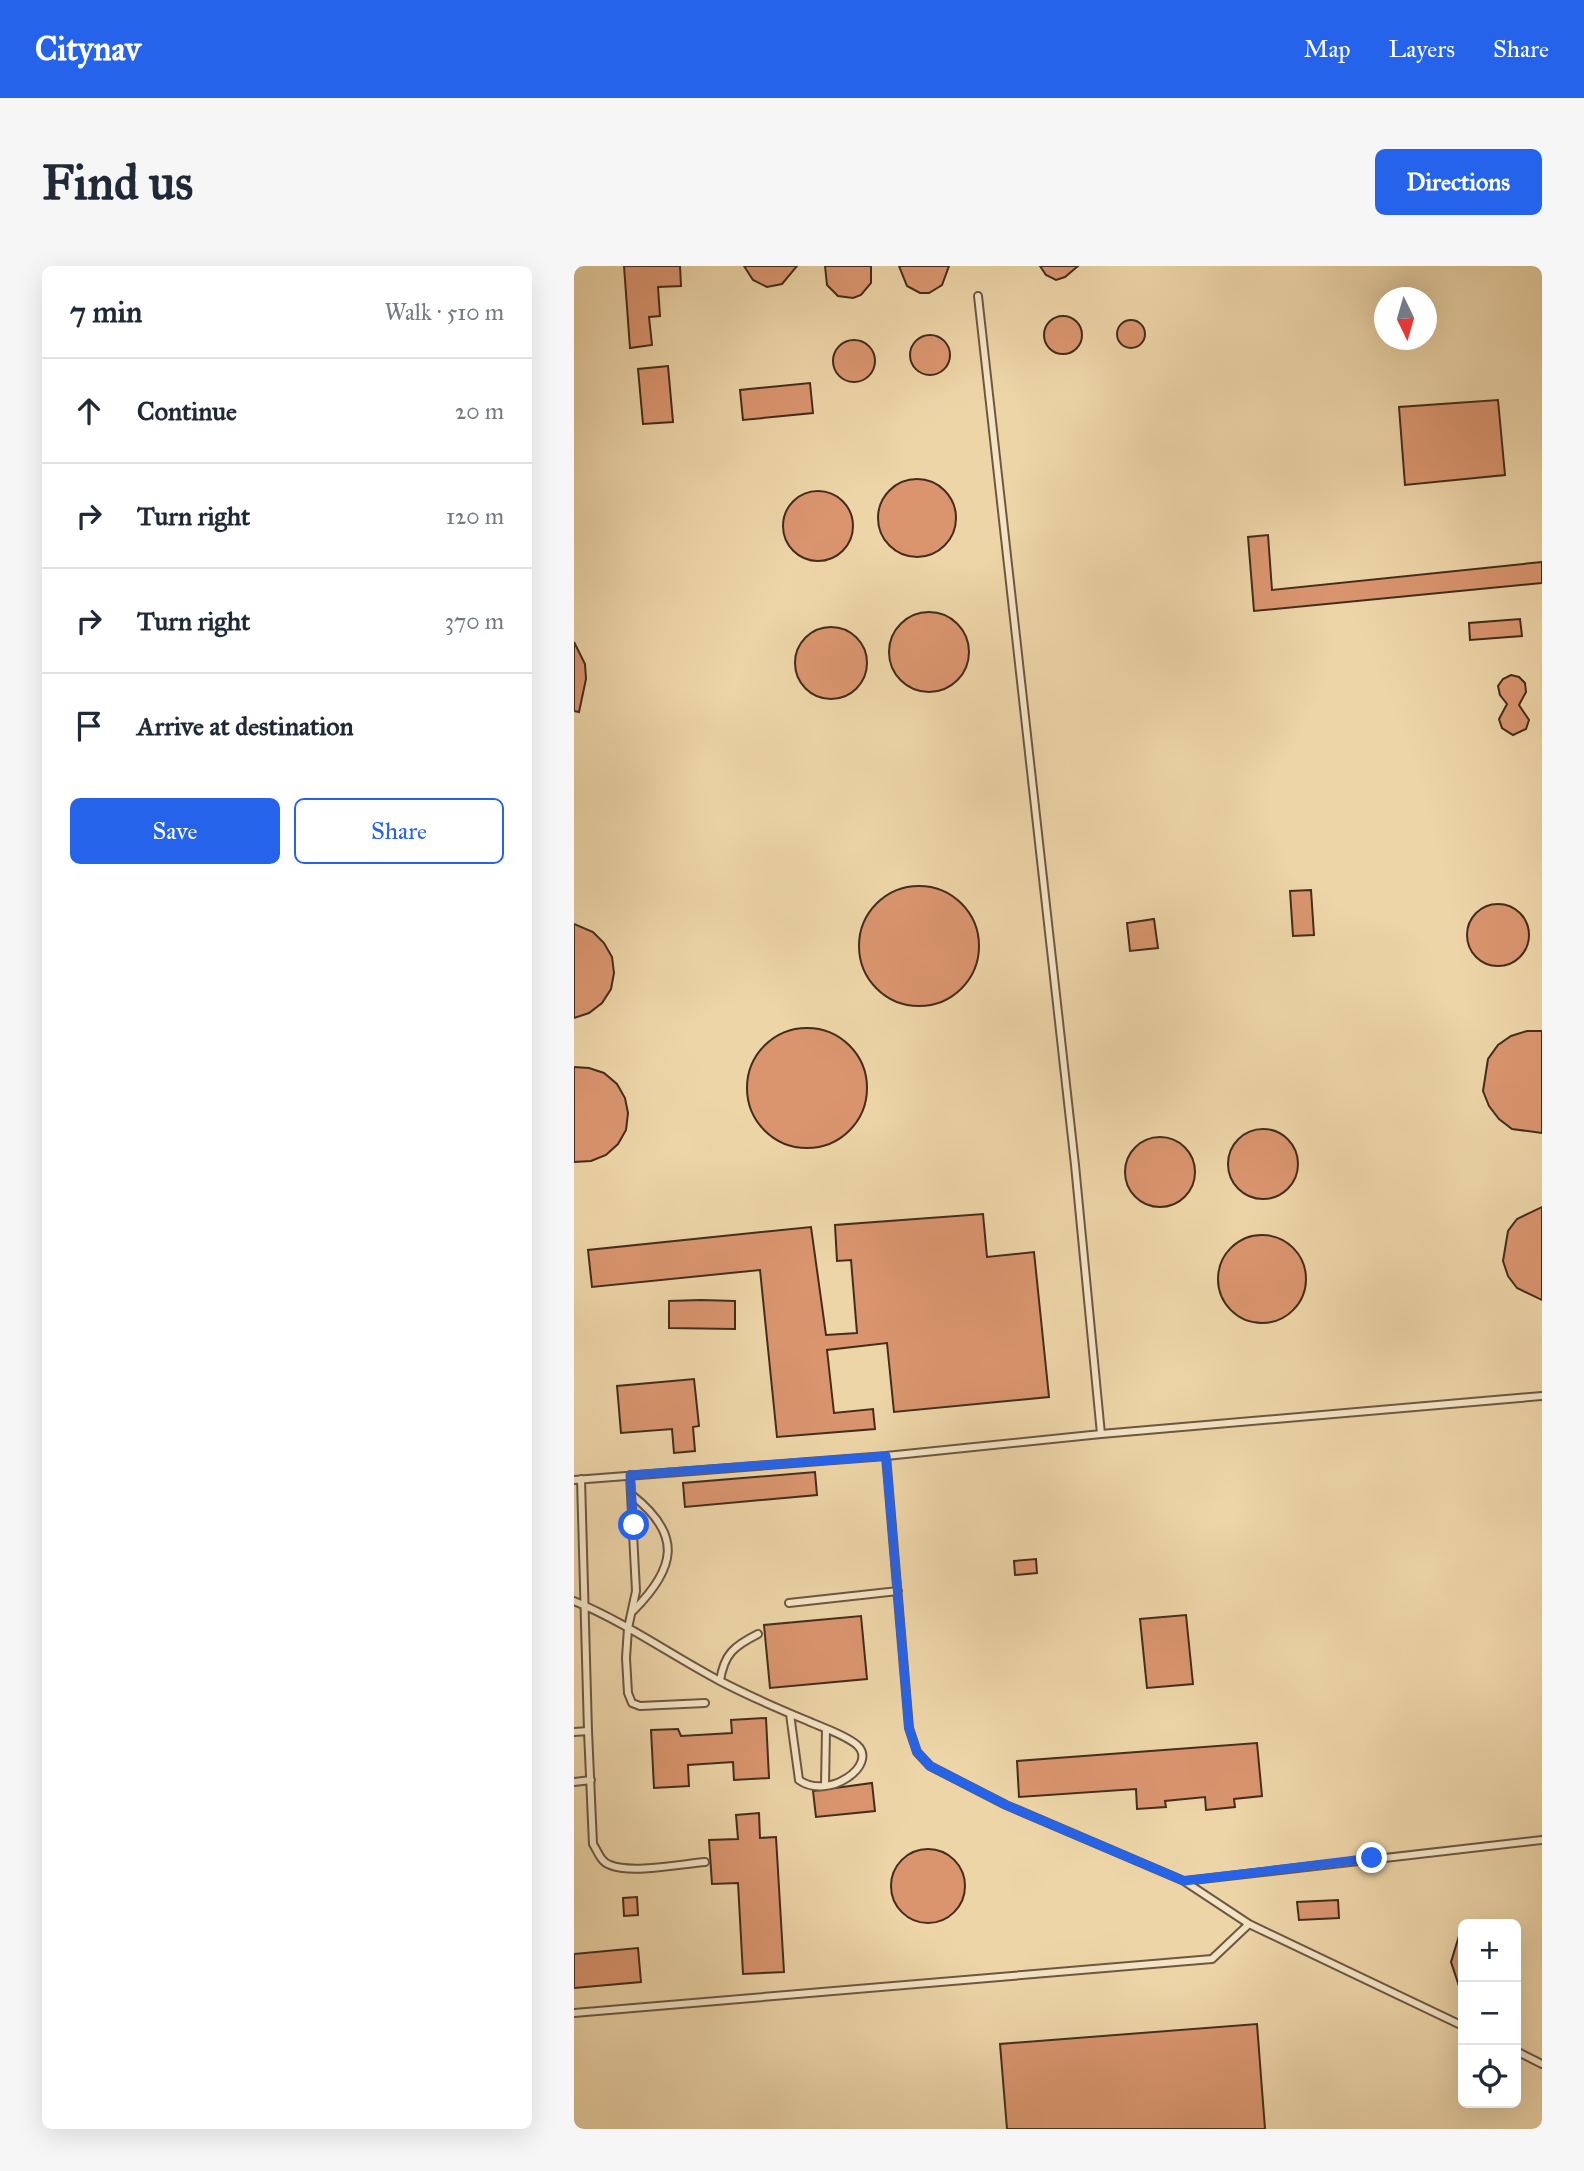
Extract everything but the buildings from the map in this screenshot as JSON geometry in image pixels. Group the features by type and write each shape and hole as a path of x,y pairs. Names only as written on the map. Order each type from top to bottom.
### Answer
{"lane":[{"path":"978,296 1072,1138 1101,1434"},
{"path":"705,1863 611,1866 602,1860 593,1844 578,1479 886,1456 1101,1434 1542,1396"},
{"path":"886,1456 909,1728 917,1752 930,1766 1006,1805 1184,1881 1249,1924 1458,2024"},
{"path":"630,1475 636,1591 628,1628 628,1693 632,1703 640,1706 705,1703"},
{"path":"632,1494 651,1510 663,1530 667,1549 665,1571 656,1588 632,1612"},
{"path":"789,1603 898,1591"},
{"path":"574,1601 628,1628 720,1681 858,1746 861,1751 856,1772 848,1780 825,1786 806,1785 799,1780 790,1714"},
{"path":"720,1681 723,1660 730,1650 758,1634"},
{"path":"825,1786 826,1729"},
{"path":"574,1732 588,1731"},
{"path":"574,1782 591,1780"},
{"path":"1184,1881 1542,1840"},
{"path":"574,2013 1212,1959 1249,1924"},
{"path":"1521,2054 1542,2064"}],"route":[{"path":"634,1525 630,1475 886,1456 909,1728 917,1752 930,1766 1006,1805 1184,1881 1372,1858"}]}
